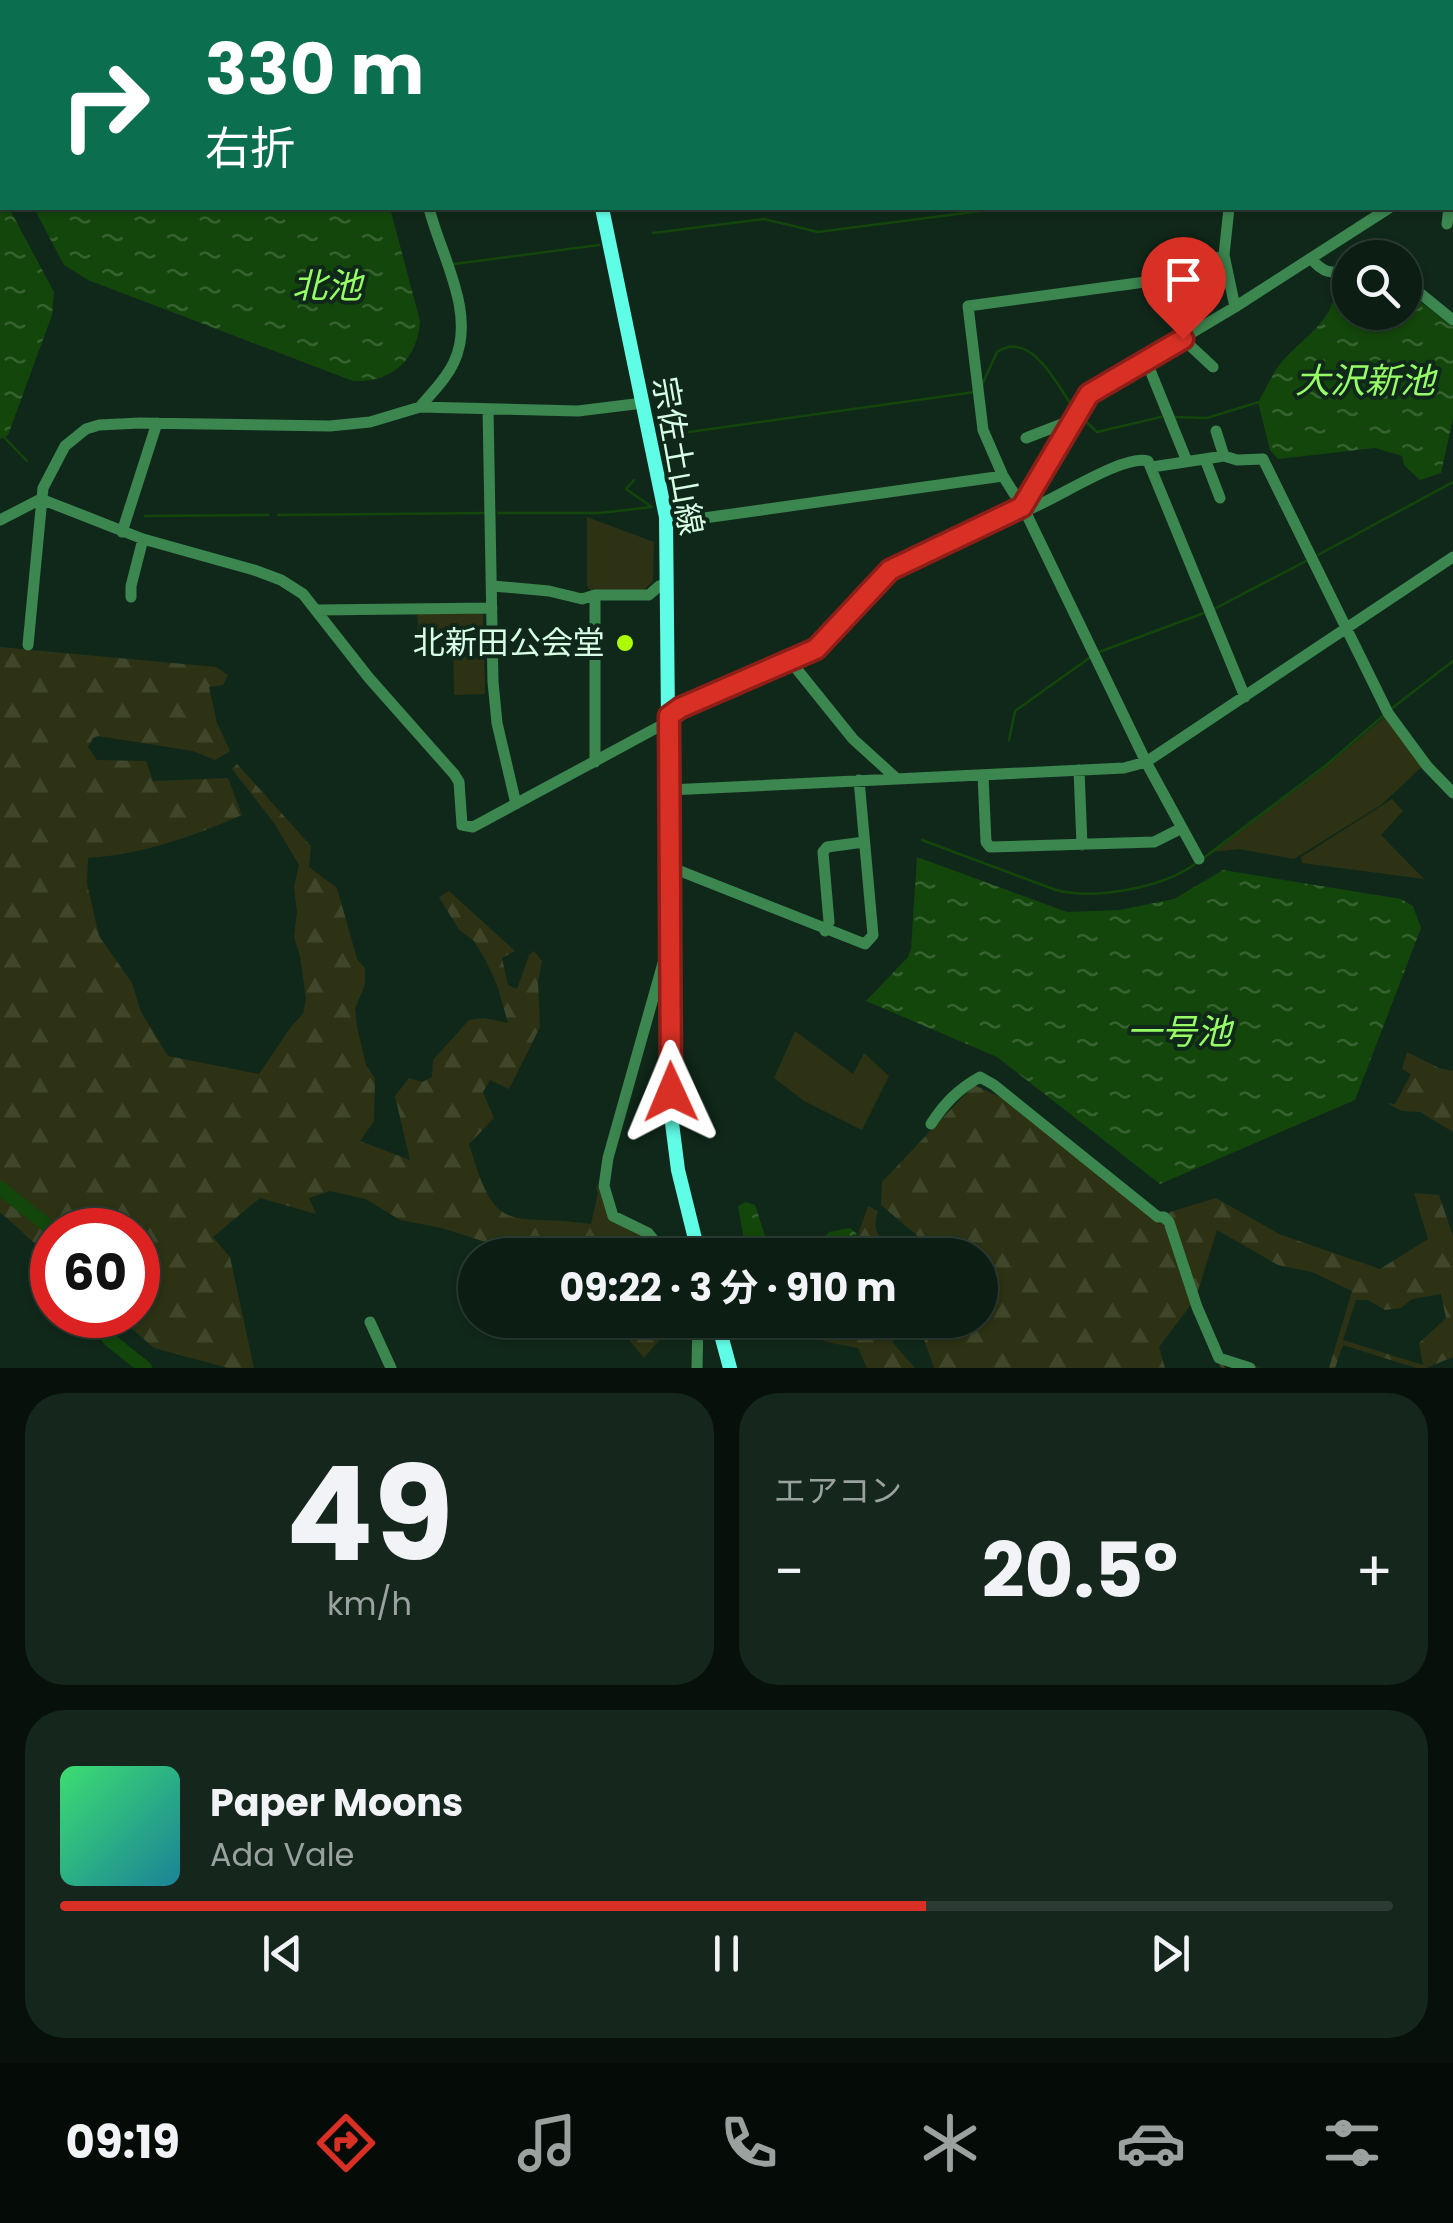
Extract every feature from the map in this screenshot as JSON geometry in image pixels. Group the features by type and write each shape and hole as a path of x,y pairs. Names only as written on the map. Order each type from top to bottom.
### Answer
{"main road":[{"name":"宗佐土山線","path":"602,210 666,517 672,1123 678,1170 695,1238"},
{"path":"722,1338 730,1368"}],"street":[{"path":"420,407 445,379 456,359 460,329 448,262 429,210"},
{"path":"1229,210 1224,255 1235,307"},
{"path":"1024,509 1089,394 1386,210"},
{"path":"1447,224 1449,210"},
{"path":"1199,859 1146,762 983,430 968,306 1167,279 1224,255"},
{"path":"1311,258 1320,270 1332,274"},
{"path":"1422,295 1453,320"},
{"path":"1183,339 1212,367"},
{"path":"1146,360 1186,459"},
{"path":"28,645 41,499 65,446 86,428 157,423 359,424 420,407 578,412 643,403"},
{"path":"488,408 497,723 516,804"},
{"path":"1026,438 1075,419"},
{"path":"122,532 157,423"},
{"path":"1216,431 1224,456"},
{"path":"1152,466 1224,456 1237,460 1263,458 1388,712 1453,794"},
{"path":"0,520 41,499 122,532 282,580 304,594 392,705 454,774 459,782 462,825 473,828 660,726 680,708 792,662 826,643 890,570 1141,458 1152,466 1245,697"},
{"path":"1204,460 1220,498"},
{"path":"666,517 704,518 1003,476"},
{"path":"131,597 143,539"},
{"path":"670,790 1124,768 1146,762 1453,557"},
{"path":"493,586 549,591 582,599 595,595 649,595 659,586 667,585"},
{"path":"595,595 595,762"},
{"path":"317,610 492,608"},
{"path":"792,662 853,739 897,779"},
{"path":"1079,770 1082,846"},
{"path":"983,774 986,842 990,848 1154,842 1178,830"},
{"path":"670,866 860,945 872,937 859,780"},
{"path":"825,931 829,922 822,852 826,846 864,842"},
{"path":"652,1238 613,1216 604,1186 608,1158 663,963 670,955"},
{"path":"931,1124 948,1099 972,1081 980,1077 994,1086 1158,1218 1169,1222 1196,1307 1219,1358 1250,1368"},
{"path":"370,1322 391,1368"},
{"path":"697,1368 698,1338"}],"green space":[{"path":"587,517 654,542 653,581 643,591 591,591 587,586"},
{"path":"483,612 485,694 454,695 453,634 419,637 417,613"},
{"path":"0,647 216,667 228,675 223,685 209,687 217,723 230,751 215,760 193,751 98,736 88,747 97,760 146,761 153,781 228,778 242,815 167,843 88,858 87,884 99,936 132,983 141,1012 168,1056 259,1074 303,1014 306,999 294,937 294,887 299,865 274,823 232,769 237,764 311,846 309,867 337,888 357,959 365,968 365,984 355,1009 366,1065 375,1078 374,1121 360,1141 410,1160 395,1096 409,1078 422,1082 432,1077 433,1060 469,1020 484,1018 508,1023 486,961 474,941 459,930 439,897 449,891 515,951 502,958 508,985 517,989 534,951 542,961 538,982 540,1027 509,1089 490,1080 483,1092 494,1118 469,1144 488,1195 509,1216 591,1224 596,1186 602,1189 606,1206 647,1238 473,1238 400,1220 366,1199 330,1191 309,1198 316,1214 260,1198 213,1237 230,1257 254,1368 228,1368 154,1348 142,1338 160,1338 160,1208 30,1208 30,1239 0,1212"},
{"path":"1386,716 1422,767 1381,805 1294,859 1239,849 1212,852 1322,770"},
{"path":"1392,799 1403,811 1381,835 1424,879 1302,863 1301,857"},
{"path":"795,1031 853,1074 864,1053 889,1076 862,1130 804,1101 774,1078"},
{"path":"1407,1052 1453,1071 1453,1132 1420,1112 1402,1111 1387,1103 1395,1104 1411,1074 1402,1069"},
{"path":"974,1085 1002,1098 1159,1224 1170,1212 1216,1198 1279,1234 1380,1269 1428,1239 1414,1193 1439,1195 1453,1236 1453,1357 1416,1368 1343,1345 1335,1368 1329,1368 1352,1291 1312,1272 1278,1265 1217,1230 1196,1297 1208,1329 1225,1357 1263,1368 1223,1364 1225,1368 1221,1368 1192,1303 1159,1347 1165,1368 934,1368 923,1338 998,1338 998,1238 920,1238 881,1205 882,1182","holes":["1441,1294 1446,1318 1419,1343 1423,1365 1343,1340 1356,1300 1368,1300 1385,1310 1401,1308 1412,1299"]},
{"path":"868,1206 878,1211 876,1226 881,1238 857,1238"},
{"path":"628,1338 661,1338 644,1358"},
{"path":"819,1338 892,1338 915,1368 867,1368 858,1348"}],"water":[{"path":"0,210 10,210 54,292 52,315 8,435 0,439"},
{"name":"北池","path":"35,210 391,210 420,321 418,335 408,357 391,373 353,381 88,280 64,265"},
{"name":"大沢新池","path":"1422,303 1453,327 1453,418 1441,473 1420,480 1404,465 1402,456 1375,448 1278,459 1270,450 1258,402 1278,367 1332,304 1332,330 1422,330"},
{"name":"一号池","path":"917,857 1067,912 1119,910 1174,899 1223,870 1401,899 1413,906 1421,928 1355,1100 1160,1184 997,1057 866,1001 911,949"},
{"path":"746,1202 755,1205 766,1238 744,1238 738,1206"},
{"path":"850,1228 857,1234 855,1238 824,1238 829,1232"}],"waterway":[{"path":"653,233 764,219 818,232 988,210"},
{"path":"454,264 599,245"},
{"path":"981,387 997,352 1021,348 1042,363 1073,408"},
{"path":"689,432 975,392"},
{"path":"1175,417 1207,418 1259,402"},
{"path":"1082,418 1097,432 1161,417"},
{"path":"0,433 27,461"},
{"path":"498,513 600,513 652,507 626,489 634,480"},
{"path":"1318,555 1453,482"},
{"path":"278,515 485,513"},
{"path":"145,516 268,515"},
{"path":"1216,608 1306,561"},
{"path":"1099,652 1204,613"},
{"path":"1009,740 1015,711 1092,656"},
{"path":"1391,709 1453,661"},
{"path":"1205,857 1325,766 1383,716"},
{"path":"922,840 1072,893 1128,890 1165,880 1195,864"},
{"path":"0,1188 30,1212"},
{"path":"108,1338 145,1368"}],"place":[{"name":"北新田公会堂","path":"625,643"}],"route":[{"path":"671,1092 669,716 816,649 826,643 890,570 1022,507 1089,394 1183,339"}]}
